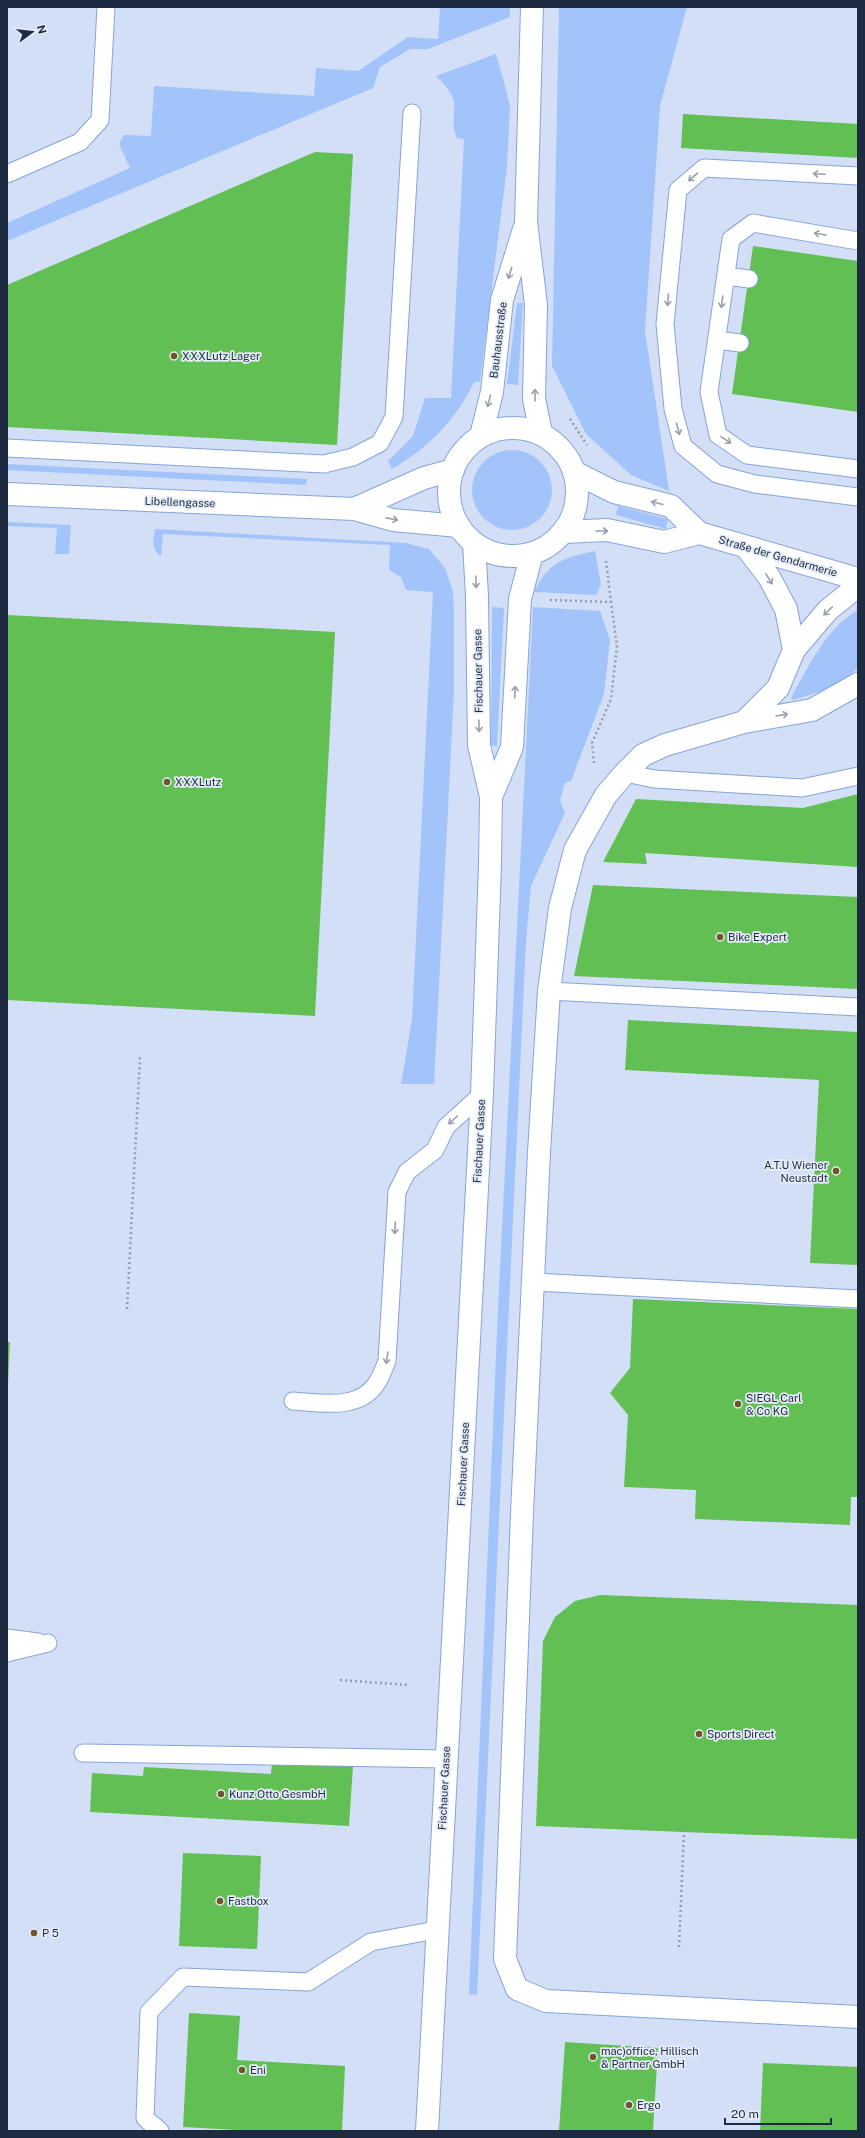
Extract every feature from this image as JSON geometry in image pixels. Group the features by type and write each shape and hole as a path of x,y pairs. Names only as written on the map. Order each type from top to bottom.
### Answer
{"street":[{"name":"Bauhausstraße","path":"532,7 526,222 536,305 534,399 541,433"},
{"name":"Bauhausstraße","path":"481,436 492,392 502,300 526,222"},
{"path":"500,428 521,428 541,433 561,449 574,472 577,493 574,513 563,532 549,545 532,553 512,556 492,552 474,543 459,526 451,508 449,489 453,470 464,450 481,436 500,428"},
{"name":"Libellengasse","path":"354,509 424,478 453,470"},
{"name":"Straße der Gendarmerie","path":"574,472 614,492 671,506 699,533 858,579"},
{"name":"Libellengasse","path":"7,494 354,509 393,520 459,526"},
{"path":"563,532 607,530 664,542 699,533"},
{"name":"Fischauer Gasse","path":"427,2131 436,1930 482,1094 492,797 479,745 477,596 474,543"},
{"path":"746,547 769,577 786,608 794,650"},
{"name":"Fischauer Gasse","path":"492,797 512,747 520,599 532,553"},
{"path":"744,722 778,688 794,650 828,610 858,586"},
{"path":"858,684 812,710 744,722 664,745 643,756 625,773 606,795 575,850 560,908 549,991 539,1152 505,1959 517,1989 546,2001 858,2017"}],"lane":[{"path":"7,174 80,142 100,120 106,7"},
{"path":"7,448 324,464 353,457 380,443 394,417 412,113"},
{"path":"858,176 704,168 678,190 665,324 673,409 683,446 717,474 755,484 858,497"},
{"path":"858,240 753,223 731,239 709,392 718,434 747,454 858,469"},
{"path":"726,276 749,279"},
{"path":"717,340 740,343"},
{"path":"625,773 654,779 802,788 858,776"},
{"path":"549,991 858,1007"},
{"path":"293,1401 344,1404 364,1395 378,1382 387,1361 397,1192 406,1172 435,1150 446,1127 482,1094"},
{"path":"534,1282 858,1299"},
{"path":"7,1638 48,1643 7,1653"},
{"path":"83,1753 446,1759"},
{"path":"160,2131 146,2118 149,2012 183,1977 308,1982 372,1942 436,1930"}],"path":[{"path":"520,599 611,602 617,646 610,699 592,743 593,760 606,795"},
{"path":"127,1309 140,1057"},
{"path":"340,1680 408,1685"},
{"path":"679,1947 684,1832"}],"shaded area":[{"path":"440,7 510,7 510,17 428,49 410,49 380,67 373,88 7,241 7,223 130,168 119,144 124,135 151,136 154,86 314,96 316,68 358,71 408,37 438,39"},
{"path":"559,7 687,7 660,106 645,331 669,491 631,475 586,434 552,366"},
{"path":"496,54 510,105 507,167 480,382 474,382 459,409 440,432 417,452 392,469 388,461 413,436 425,398 451,398 464,139 457,138 455,134 454,103 452,96 436,76"},
{"path":"517,303 523,303 518,385 507,384"},
{"path":"512,450 527,453 540,462 549,475 552,490 549,505 540,518 527,527 512,530 497,527 484,518 475,505 472,490 475,475 484,462 497,453"},
{"path":"7,464 307,479 306,485 7,470"},
{"path":"618,506 668,519 666,529 616,515"},
{"path":"7,522 71,525 69,554 55,554 57,528 7,526"},
{"path":"155,529 406,543 429,549 445,568 453,592 454,690 434,1084 401,1084 412,1019 433,592 406,590 401,577 389,570 390,545 163,534 161,556 154,547 153,540"},
{"path":"595,551 601,585 596,595 534,592 546,574 558,562"},
{"path":"492,607 504,608 497,746 491,745"},
{"path":"533,607 600,611 610,640 604,694 571,781 565,783 560,800 565,813 531,886 526,940 477,1995 469,1994 498,1309"},
{"path":"858,610 858,668 851,675 836,685 820,692 793,700 791,698 819,649 836,627"}],"building":[{"path":"683,114 858,124 858,158 681,148"},
{"name":"XXXLutz Lager","path":"315,152 353,154 337,445 7,427 7,285"},
{"path":"753,246 858,261 858,412 732,394"},
{"name":"XXXLutz","path":"7,615 335,632 315,1016 7,1000"},
{"path":"858,794 858,867 645,853 647,864 603,862 636,799 803,808"},
{"name":"Bike Expert","path":"593,885 858,897 858,989 574,976"},
{"name":"A.T.U Wiener Neustadt","path":"628,1020 858,1032 858,1265 810,1263 819,1080 625,1070"},
{"name":"SIEGL Carl & Co KG","path":"633,1299 858,1309 858,1497 851,1497 850,1525 695,1519 696,1490 624,1487 628,1415 610,1393 630,1368"},
{"path":"7,1342 10,1342 8,1383 7,1383"},
{"name":"Sports Direct","path":"600,1595 858,1605 858,1839 536,1826 543,1641 555,1617 575,1601"},
{"name":"Kunz Otto GesmbH","path":"272,1762 353,1766 349,1826 90,1812 92,1773 143,1776 144,1767 271,1774"},
{"name":"Fastbox","path":"183,1853 261,1856 257,1949 179,1946"},
{"path":"189,2013 240,2016 237,2060 345,2066 342,2131 255,2131 183,2127"},
{"path":"565,2042 658,2048 653,2131 559,2131"},
{"path":"763,2063 858,2067 858,2131 760,2131"}],"place":[{"name":"XXXLutz Lager","path":"174,356"},
{"name":"XXXLutz","path":"167,782"},
{"name":"Bike Expert","path":"720,937"},
{"name":"A.T.U Wiener Neustadt","path":"836,1171"},
{"name":"SIEGL Carl & Co KG","path":"738,1404"},
{"name":"Sports Direct","path":"699,1734"},
{"name":"Kunz Otto GesmbH","path":"221,1794"},
{"name":"Fastbox","path":"220,1901"},
{"name":"P 5","path":"34,1933"},
{"name":"mac)office, Hillisch & Partner GmbH","path":"593,2057"},
{"name":"Eni","path":"242,2070"},
{"name":"Ergo","path":"629,2105"}]}
